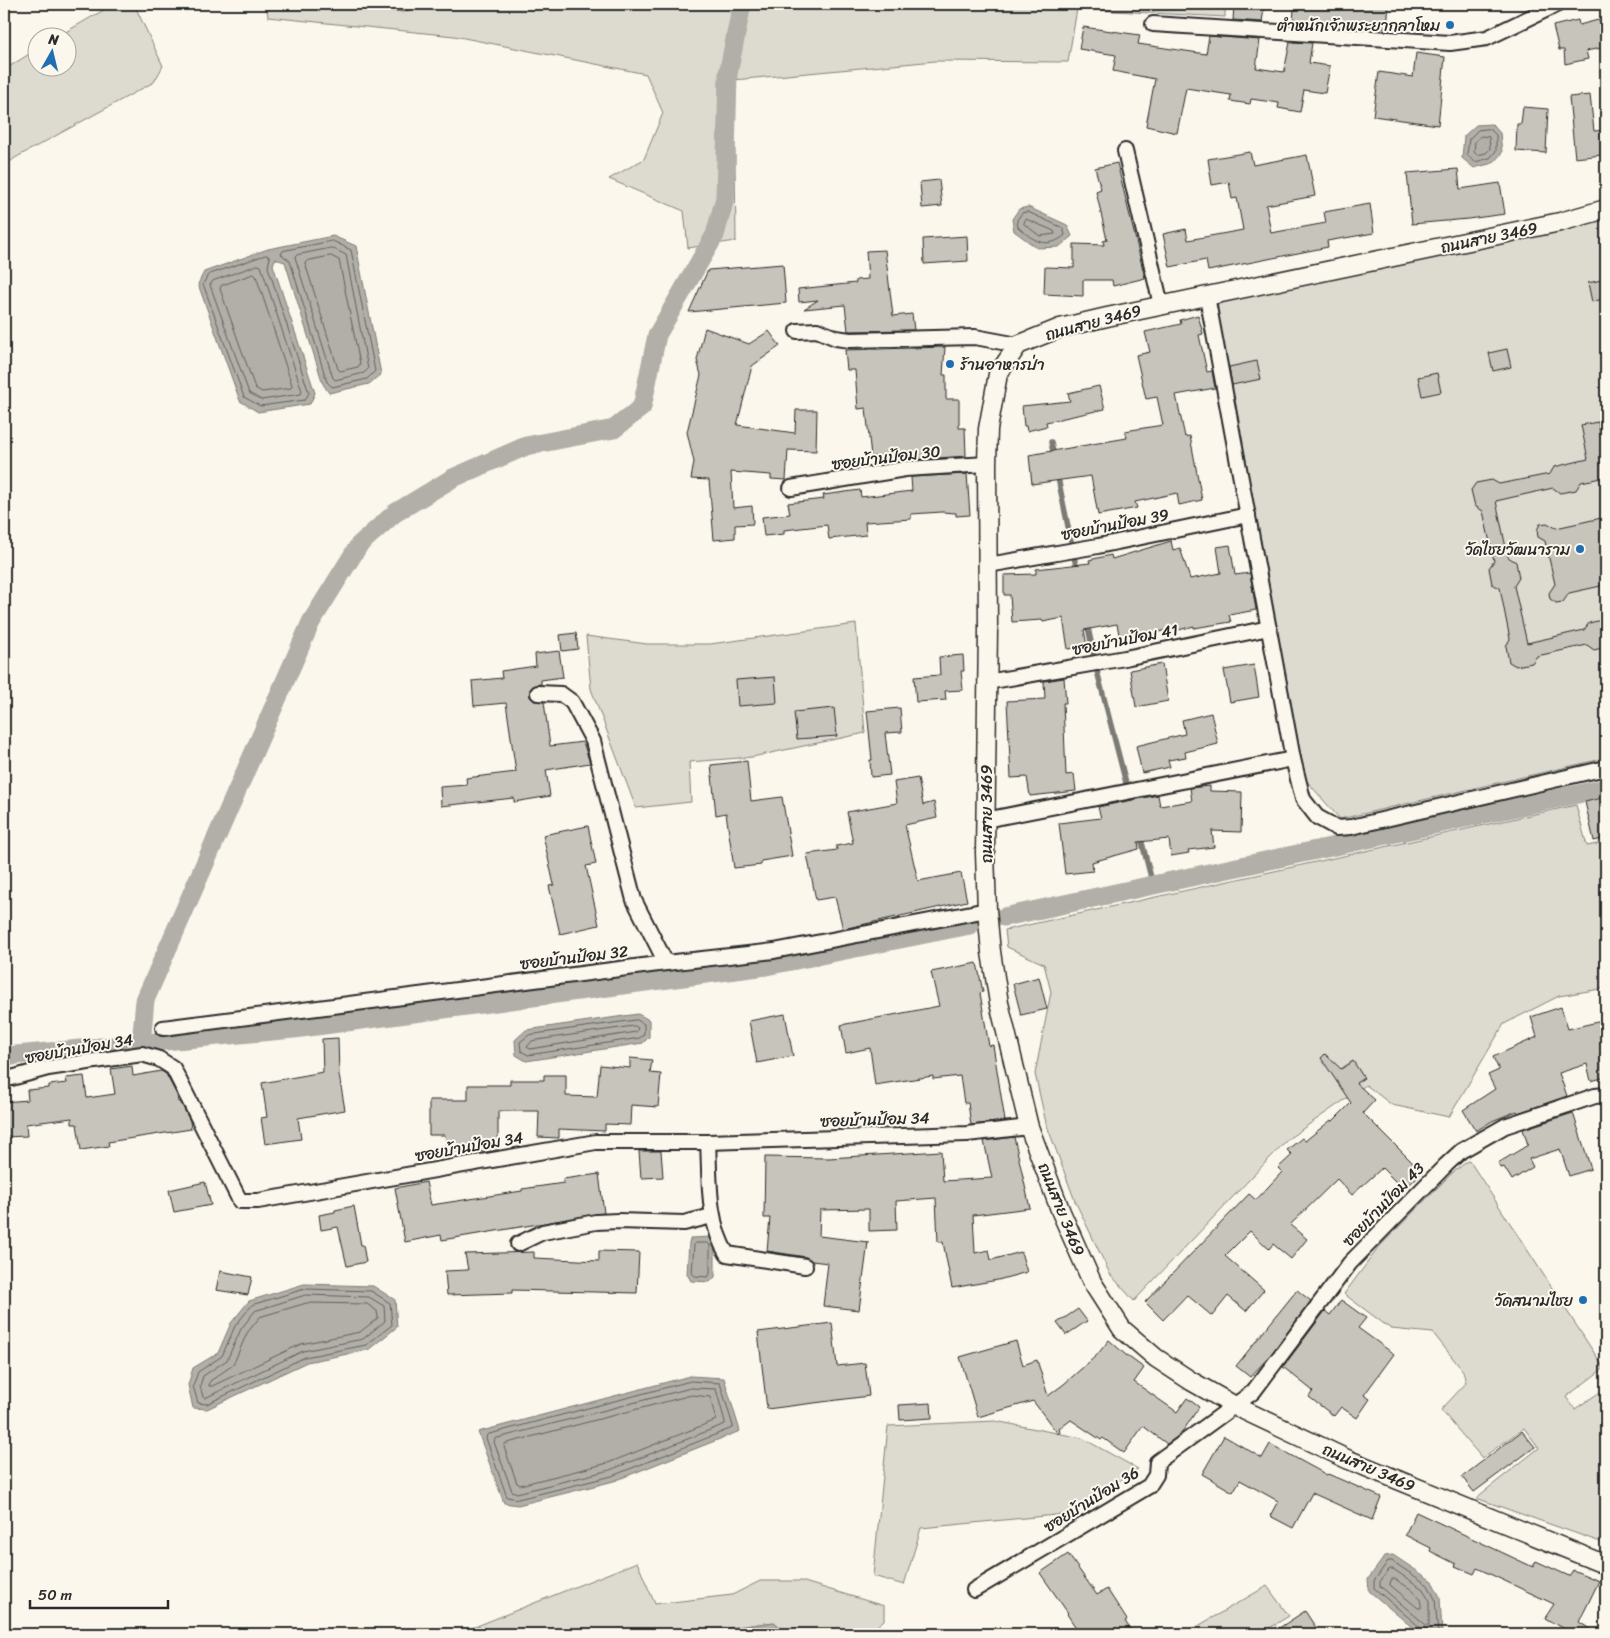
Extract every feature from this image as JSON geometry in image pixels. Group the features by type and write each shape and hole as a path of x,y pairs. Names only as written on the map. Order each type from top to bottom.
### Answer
{"street":[{"path":"1153,24 1450,43 1487,38 1558,4"},
{"path":"1125,151 1161,305"},
{"name":"ถนนสาย 3469","path":"1606,208 1560,222 1161,305 1060,328 1018,345 998,374 988,429 985,820 987,910 993,967 999,1003 1029,1127 1061,1212 1092,1282 1122,1329 1156,1358 1235,1406 1385,1475 1606,1565"},
{"path":"1206,296 1293,759 1303,799 1317,816 1336,828 1351,827 1606,768"},
{"path":"798,330 817,330 836,338 850,340 975,337 1018,345"},
{"name":"ซอยบ้านป้อม 30","path":"790,488 905,469 987,464"},
{"name":"ซอยบ้านป้อม 39","path":"988,564 1098,546 1248,515"},
{"name":"ซอยบ้านป้อม 41","path":"987,682 1125,658 1269,628"},
{"path":"538,693 561,694 572,702 593,740 634,900 666,963"},
{"path":"985,820 1293,759"},
{"name":"ซอยบ้านป้อม 32","path":"163,1028 666,963 774,951 987,910"},
{"name":"ซอยบ้านป้อม 34","path":"4,1080 48,1068 142,1054 159,1058 173,1068 240,1201 258,1201 596,1142 708,1142 967,1134 1029,1127"},
{"name":"ซอยบ้านป้อม 43","path":"1235,1406 1253,1392 1350,1263 1461,1151 1505,1126 1595,1096 1606,1095"},
{"path":"708,1142 712,1216 722,1246 727,1254 805,1266"},
{"path":"518,1244 543,1232 596,1222 618,1220 684,1223 712,1216"},
{"name":"ซอยบ้านป้อม 36","path":"974,1590 1149,1486 1156,1475 1157,1462 1235,1406"}],"shaded area":[{"path":"114,4 134,4 163,66 154,82 15,158 4,167 4,70 28,55 28,78 78,78 78,28 73,28"},
{"path":"266,4 330,4 404,12 420,4 1225,4 1225,17 1077,9 1068,62 935,61 734,80 736,241 688,248 684,211 609,179 644,159 663,113 646,74 454,36 268,17"},
{"path":"1606,213 1606,758 1340,819 1305,779 1234,396 1213,300"},
{"path":"856,624 865,733 752,757 689,762 691,802 636,808 591,689 586,636 647,644 710,644"},
{"path":"1576,805 1587,846 1606,842 1606,988 1559,996 1504,1024 1449,1117 1392,1105 1366,1085 1288,1139 1134,1301 1110,1274 1075,1201 1046,1123 1035,1074 1051,992 1044,964 1007,947 1005,930"},
{"path":"1469,1160 1604,1368 1566,1397 1575,1409 1606,1388 1606,1544 1476,1498 1539,1448 1524,1428 1482,1458 1441,1410 1466,1383 1463,1371 1433,1333 1391,1329 1344,1294 1379,1247 1451,1174"},
{"path":"995,1421 1082,1438 1138,1469 1066,1514 921,1528 904,1585 873,1576 888,1426"},
{"path":"637,1562 655,1604 732,1595 760,1581 801,1581 884,1606 884,1620 868,1634 788,1634 774,1622 686,1634 457,1634"},
{"path":"1267,1586 1289,1616 1263,1632 1264,1634 1177,1634 1191,1630"}],"water":[{"path":"330,4 420,4 404,12"},
{"path":"1492,124 1500,133 1502,153 1493,163 1474,168 1462,158 1464,136 1476,125"},
{"path":"1028,207 1067,225 1072,236 1059,247 1037,248 1014,231 1012,219 1019,209"},
{"path":"333,236 356,246 381,374 369,384 329,393 323,384 285,262 275,259 273,265 315,393 310,404 258,412 240,401 198,284 204,272 268,249"},
{"path":"638,1014 649,1020 649,1037 643,1043 526,1061 516,1055 515,1040 526,1030"},
{"path":"711,1237 715,1243 715,1277 710,1282 691,1281 687,1274 689,1242 691,1238"},
{"path":"304,1284 373,1286 395,1300 397,1327 368,1350 307,1362 207,1409 193,1408 188,1385 193,1368 218,1353 231,1323 249,1301"},
{"path":"690,1376 724,1378 740,1431 614,1481 518,1505 504,1503 478,1432"},
{"path":"1393,1555 1432,1581 1440,1597 1442,1634 1420,1634 1369,1591 1368,1579 1385,1556"},
{"path":"774,1622 788,1634 686,1634"}],"building":[{"path":"1234,4 1261,4 1261,9 1264,9 1262,22 1233,20"},
{"path":"1298,4 1389,4 1387,28 1316,23 1315,26 1293,24 1294,9 1298,9"},
{"path":"1606,18 1606,47 1586,51 1588,59 1565,64 1564,50 1559,50 1553,26 1578,20 1579,25"},
{"path":"1083,27 1140,35 1138,44 1206,54 1209,36 1260,40 1256,68 1284,72 1290,42 1312,43 1309,63 1330,66 1325,93 1304,90 1300,112 1278,108 1279,103 1251,99 1250,104 1230,101 1231,95 1186,88 1177,133 1146,126 1155,79 1113,71 1116,55 1079,49"},
{"path":"1416,53 1445,57 1438,125 1373,116 1379,72 1413,77"},
{"path":"1590,95 1594,131 1606,130 1606,147 1601,148 1602,155 1575,158 1569,97"},
{"path":"1523,107 1548,109 1546,153 1516,151 1517,124 1521,124"},
{"path":"1250,152 1253,165 1307,155 1315,196 1266,205 1271,233 1326,223 1324,212 1370,204 1374,233 1327,241 1328,247 1208,271 1206,260 1170,267 1163,234 1186,229 1188,240 1243,230 1237,198 1232,199 1229,182 1212,185 1208,159"},
{"path":"1117,163 1145,278 1113,286 1112,280 1083,280 1083,296 1044,294 1045,267 1074,268 1074,244 1104,245 1103,241 1107,240 1096,191 1101,189 1095,168"},
{"path":"1458,169 1460,189 1500,183 1505,214 1412,224 1407,173"},
{"path":"939,180 942,206 922,208 920,182"},
{"path":"967,236 968,261 924,264 923,239"},
{"path":"885,250 893,316 912,314 914,330 848,331 845,305 804,309 818,300 799,302 798,289 856,283 856,280 868,279 866,251"},
{"path":"783,264 786,303 689,312 708,270"},
{"path":"1606,279 1606,298 1592,302 1588,283"},
{"path":"1198,315 1203,334 1199,335 1207,372 1212,371 1215,388 1176,395 1185,437 1190,436 1202,500 1179,505 1177,493 1135,502 1137,508 1098,515 1091,476 1032,484 1029,455 1127,438 1125,431 1163,425 1157,397 1146,399 1136,355 1150,352 1145,332 1181,324 1180,320"},
{"path":"705,328 749,344 769,331 780,346 752,366 737,425 795,433 796,410 817,410 816,451 788,450 786,480 771,479 771,475 731,472 733,508 752,506 753,524 735,525 735,538 714,540 709,480 691,479 694,462 687,432 701,375 697,360"},
{"path":"945,347 943,375 946,375 946,399 959,399 959,428 965,428 966,456 910,460 909,453 871,457 866,408 858,409 855,370 847,370 845,350"},
{"path":"1507,349 1511,367 1493,371 1489,353"},
{"path":"1257,361 1261,379 1232,385 1229,367"},
{"path":"1437,373 1441,392 1422,396 1418,377"},
{"path":"1099,386 1105,409 1046,422 1047,426 1027,431 1026,426 1024,426 1022,406 1070,401 1068,393"},
{"path":"1598,422 1606,465 1606,477 1581,482 1576,490 1560,493 1553,488 1496,501 1508,557 1516,562 1519,578 1514,586 1527,643 1584,630 1589,623 1606,619 1606,647 1594,650 1587,645 1537,656 1532,663 1516,666 1509,662 1506,646 1510,639 1500,588 1492,584 1489,568 1494,561 1483,511 1475,506 1471,490 1476,483 1492,480 1499,484 1550,474 1554,467 1588,459 1581,425"},
{"path":"967,474 970,515 956,516 956,513 942,512 911,514 911,519 865,522 866,535 829,539 827,525 784,530 784,534 764,536 762,517 790,514 788,503 824,499 823,495 860,490 861,497 912,491 911,477"},
{"path":"1606,517 1606,578 1601,586 1569,593 1563,602 1556,603 1550,599 1549,593 1555,584 1545,541 1538,537 1537,530 1540,524 1547,523 1556,528"},
{"path":"1171,541 1173,550 1180,548 1190,579 1221,573 1217,547 1230,545 1235,575 1250,573 1256,610 1229,615 1231,622 1194,628 1194,626 1171,632 1170,629 1140,637 1139,634 1120,639 1117,624 1084,630 1087,646 1068,649 1063,618 1043,622 1042,620 1012,622 1010,595 1004,595 1004,575 1036,574 1036,569 1090,563 1089,560 1111,555 1112,559"},
{"path":"576,633 578,649 562,651 560,635"},
{"path":"559,651 563,677 541,680 541,684 534,685 530,689 530,697 534,701 544,702 550,746 583,742 590,763 546,770 550,796 514,802 514,798 441,806 440,787 467,785 466,778 516,772 506,703 474,706 472,681 502,678 501,671 536,666 535,654"},
{"path":"963,655 964,671 961,671 963,690 945,691 946,700 916,702 914,677 940,675 939,657"},
{"path":"1162,664 1168,701 1136,707 1130,670"},
{"path":"1254,665 1259,697 1230,702 1224,670"},
{"path":"775,677 777,703 738,706 736,680"},
{"path":"1064,678 1066,703 1063,703 1066,775 1074,774 1076,791 1030,796 1027,777 1011,778 1007,701 1045,699 1044,681"},
{"path":"834,708 837,736 797,739 794,712"},
{"path":"900,708 902,732 885,733 890,775 871,777 870,760 872,760 867,711"},
{"path":"1211,713 1218,744 1185,752 1186,757 1168,760 1170,767 1142,773 1136,746 1185,734 1182,720"},
{"path":"747,761 751,801 782,797 792,856 761,861 761,865 734,868 726,813 716,815 711,765"},
{"path":"918,778 923,805 934,802 937,818 905,825 918,881 961,873 967,901 843,929 835,897 816,900 807,854 837,850 836,846 853,843 847,812 897,803 894,782"},
{"path":"1210,786 1210,791 1242,792 1241,832 1212,831 1214,847 1188,850 1189,853 1171,856 1169,839 1138,842 1139,849 1092,862 1093,871 1065,874 1059,823 1101,818 1098,807 1158,795 1160,806 1192,801 1190,788"},
{"path":"1606,797 1606,838 1594,841 1585,802"},
{"path":"588,826 596,864 586,866 599,925 560,934 549,886 554,885 543,835"},
{"path":"977,963 983,992 980,993 989,1046 993,1045 1005,1121 971,1125 968,1103 964,1103 960,1076 933,1079 933,1076 875,1085 870,1048 846,1053 841,1025 939,1006 931,972"},
{"path":"1039,977 1047,1009 1021,1015 1013,984"},
{"path":"1561,1007 1568,1029 1606,1020 1606,1077 1591,1081 1587,1064 1559,1073 1567,1096 1518,1113 1517,1111 1492,1121 1476,1131 1463,1110 1495,1089 1488,1075 1499,1070 1493,1057 1537,1037 1531,1017"},
{"path":"785,1014 793,1056 757,1063 749,1021"},
{"path":"338,1038 339,1075 345,1110 298,1118 301,1139 265,1144 261,1118 267,1117 262,1083 323,1072 322,1039"},
{"path":"1325,1054 1341,1069 1353,1061 1364,1078 1356,1083 1375,1100 1363,1113 1422,1172 1404,1190 1382,1168 1352,1195 1337,1179 1290,1225 1307,1239 1291,1259 1273,1244 1269,1249 1250,1231 1225,1256 1264,1290 1246,1311 1228,1296 1212,1316 1187,1295 1163,1320 1145,1302 1249,1194 1256,1200 1282,1172 1278,1168 1292,1155 1287,1150 1302,1138 1305,1141 1331,1120 1332,1122 1351,1103 1321,1058"},
{"path":"630,1058 652,1060 650,1073 661,1074 658,1107 631,1105 630,1125 605,1124 605,1131 559,1129 559,1138 538,1137 539,1111 498,1111 498,1150 487,1152 447,1151 445,1135 429,1135 429,1100 468,1100 468,1085 510,1085 510,1080 544,1080 544,1075 566,1075 566,1096 597,1097 600,1065 630,1068"},
{"path":"132,1066 133,1076 161,1071 166,1074 177,1095 178,1102 180,1101 190,1121 191,1129 108,1142 109,1146 81,1150 77,1124 72,1124 72,1118 26,1124 27,1136 4,1137 4,1102 28,1100 27,1090 49,1088 49,1085 67,1083 66,1078 84,1076 87,1098 115,1094 111,1069"},
{"path":"1573,1113 1591,1169 1569,1176 1560,1149 1529,1159 1533,1167 1512,1180 1504,1167 1500,1168 1498,1163 1528,1145 1523,1129"},
{"path":"1014,1137 1030,1208 973,1215 975,1253 989,1250 991,1260 1021,1252 1027,1272 998,1280 952,1288 943,1242 938,1242 936,1198 896,1201 897,1230 869,1231 869,1209 820,1210 819,1236 868,1242 859,1310 823,1306 828,1263 812,1261 806,1257 767,1251 770,1218 764,1218 765,1157 829,1158 941,1151 943,1181 992,1178 984,1141"},
{"path":"639,1151 661,1151 663,1177 641,1178"},
{"path":"599,1174 604,1213 442,1240 441,1235 405,1242 395,1188 426,1182 431,1205 522,1191 522,1189 564,1183 563,1179"},
{"path":"205,1182 211,1205 174,1212 169,1190"},
{"path":"354,1206 366,1262 347,1266 338,1227 321,1230 319,1215"},
{"path":"599,1251 639,1252 637,1293 512,1290 512,1293 447,1295 445,1271 468,1270 465,1254 534,1252 534,1258 599,1261"},
{"path":"220,1271 252,1277 248,1295 216,1290"},
{"path":"1297,1290 1311,1301 1269,1357 1250,1377 1236,1366"},
{"path":"1341,1300 1366,1318 1358,1328 1394,1354 1364,1395 1370,1399 1357,1418 1341,1407 1334,1416 1309,1397 1313,1391 1283,1367 1325,1311 1330,1315"},
{"path":"1078,1309 1087,1321 1066,1335 1057,1323"},
{"path":"832,1323 837,1366 865,1363 869,1396 767,1409 758,1332"},
{"path":"1109,1340 1144,1368 1134,1382 1177,1412 1187,1398 1199,1407 1181,1434 1167,1444 1143,1426 1124,1453 1103,1438 1101,1440 1071,1420 1059,1429 1060,1432 1058,1434 1033,1401 978,1417 960,1357 1016,1341 1023,1365 1037,1360 1048,1396 1097,1355"},
{"path":"931,1403 932,1418 900,1420 899,1405"},
{"path":"1522,1431 1535,1447 1474,1492 1462,1477"},
{"path":"1224,1436 1262,1458 1270,1444 1327,1475 1381,1497 1372,1520 1312,1493 1293,1528 1270,1516 1278,1501 1240,1480 1233,1492 1202,1474"},
{"path":"1416,1512 1533,1567 1536,1561 1569,1576 1573,1570 1599,1581 1579,1622 1598,1634 1572,1634 1545,1618 1554,1604 1477,1568 1474,1574 1455,1566 1456,1564 1430,1551 1431,1548 1405,1535"},
{"path":"1068,1554 1097,1595 1107,1589 1127,1620 1125,1621 1133,1634 1080,1634 1040,1573"},
{"path":"1305,1611 1320,1634 1270,1634"}],"waterway":[{"path":"141,1044 145,1000 311,622 359,545 395,513 453,478 526,446 614,429 642,407 657,335 715,235 725,198 728,74 742,4"},
{"path":"1051,442 1054,457"},
{"path":"1057,473 1072,546"},
{"path":"1074,556 1077,572"},
{"path":"1087,622 1094,657"},
{"path":"1097,671 1127,787"},
{"path":"1004,917 1606,788"},
{"path":"1140,835 1153,885"},
{"path":"4,1058 16,1055 294,1029 766,966 970,925"}],"place":[{"name":"ตำหนักเจ้าพระยากลาโหม","path":"1450,25"},
{"name":"ร้านอาหารป่า","path":"950,364"},
{"name":"วัดไชยวัฒนาราม","path":"1580,549"},
{"name":"วัดสนามไชย","path":"1583,1300"}]}
